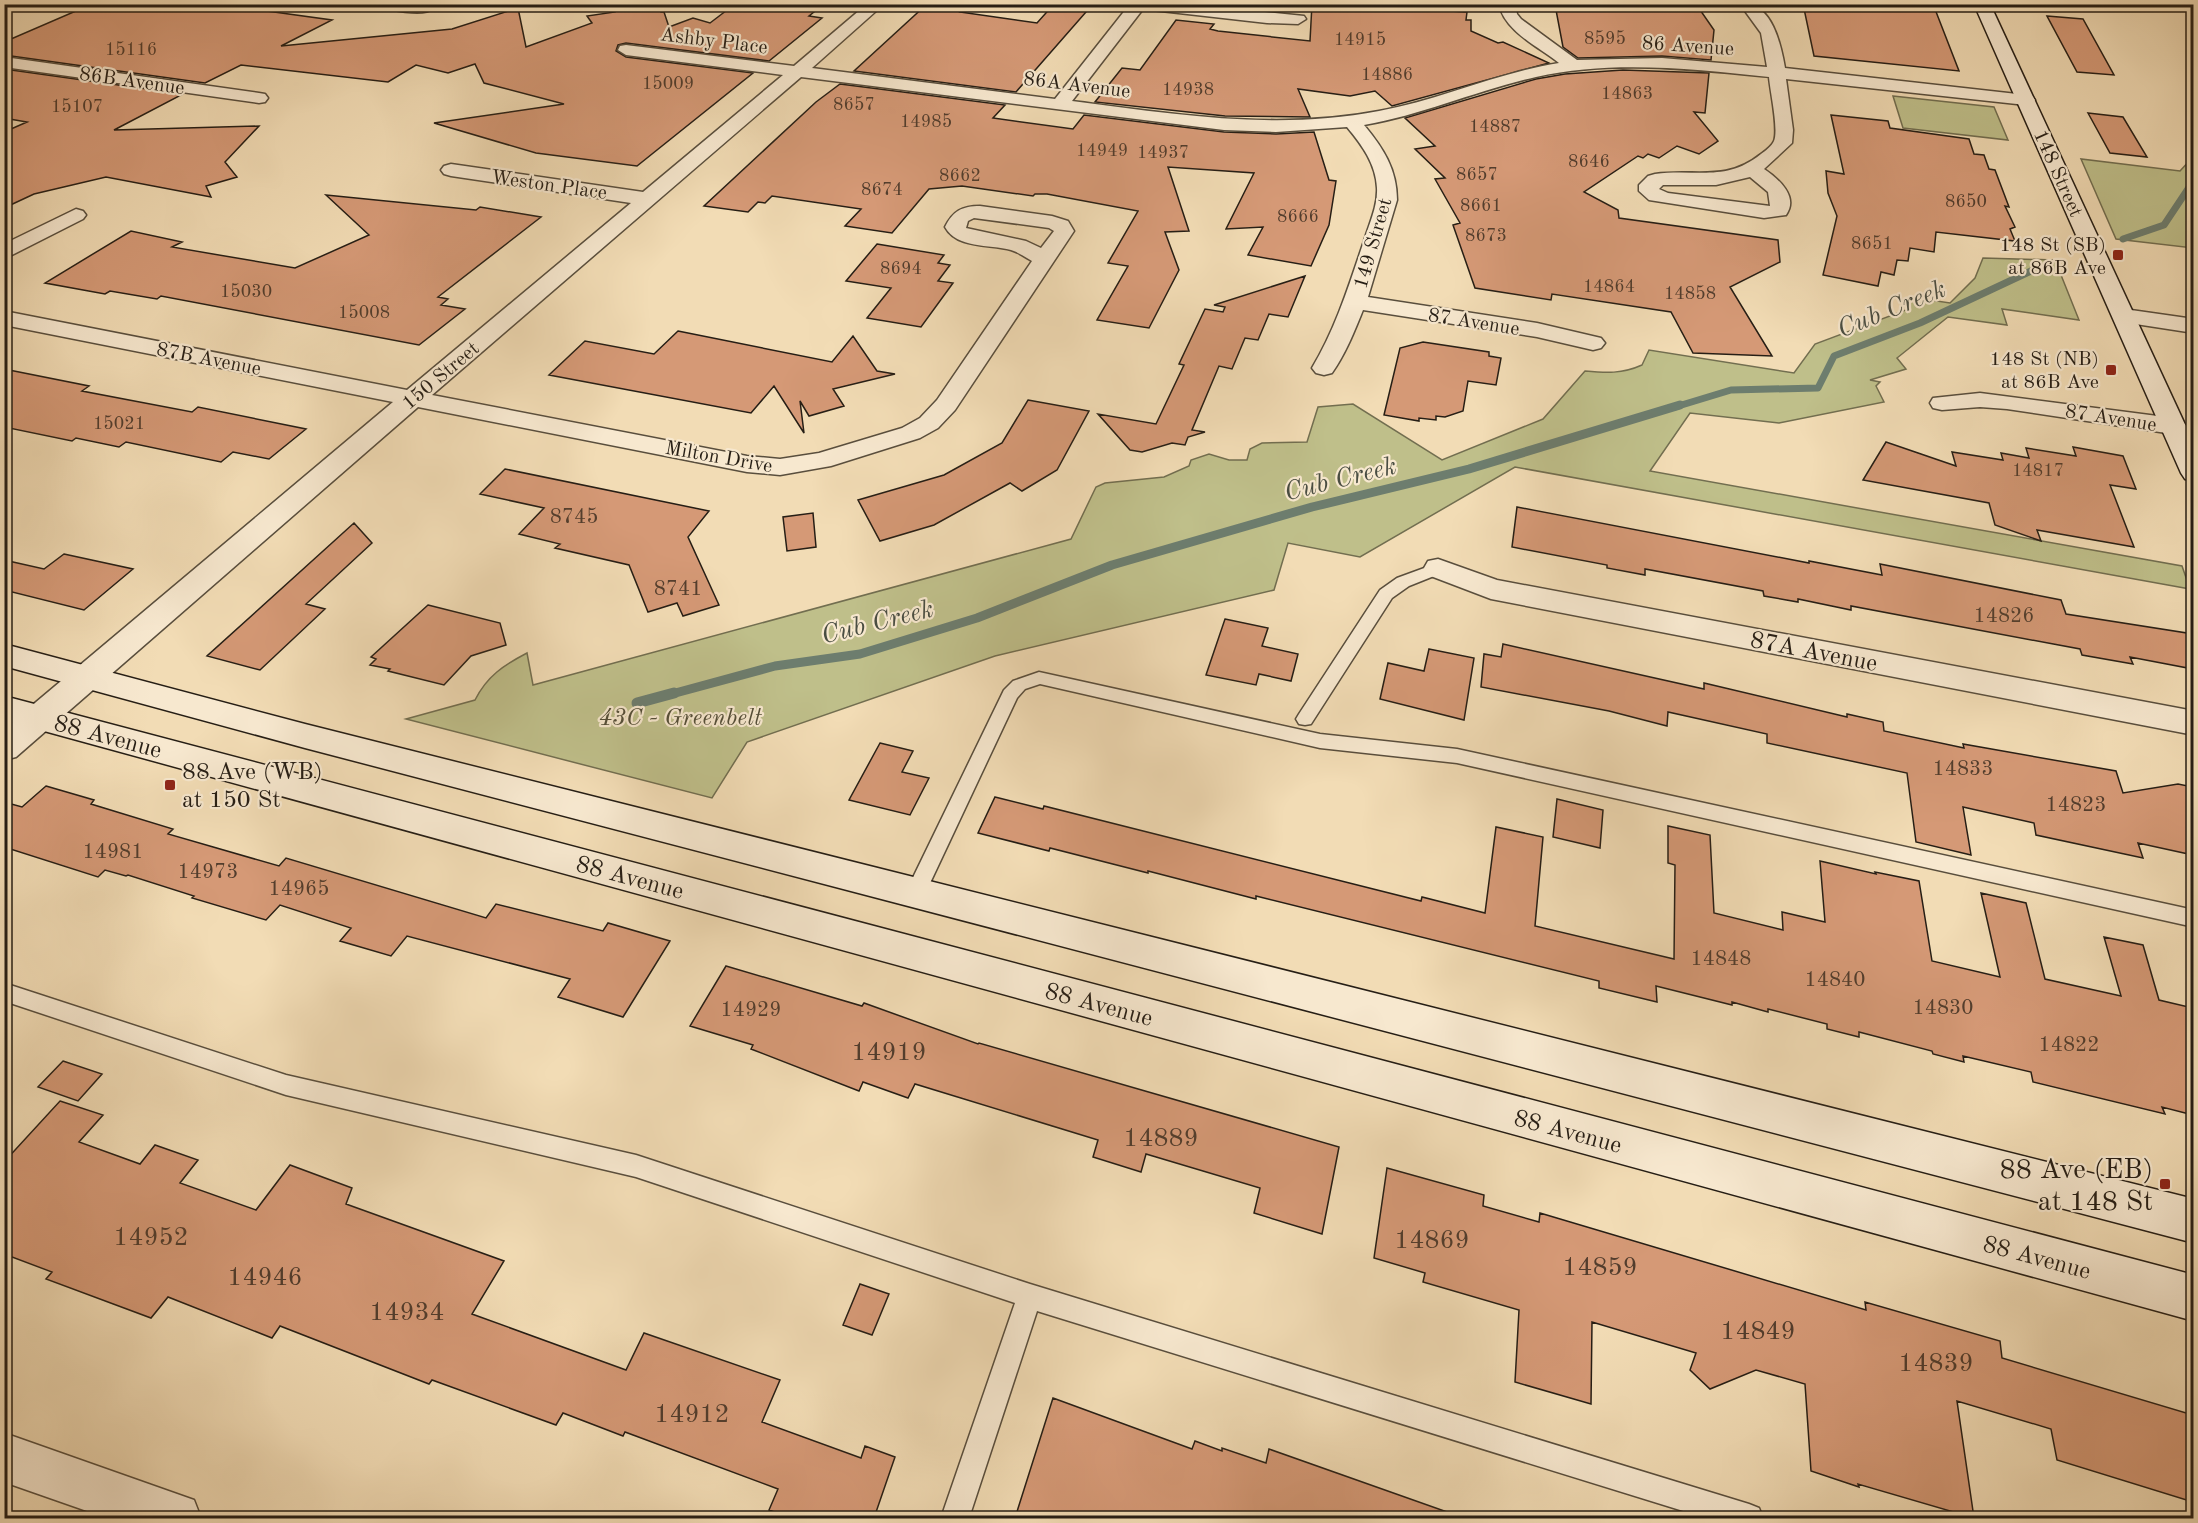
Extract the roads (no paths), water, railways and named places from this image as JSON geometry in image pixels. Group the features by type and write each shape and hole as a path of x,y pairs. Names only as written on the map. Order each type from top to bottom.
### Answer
{"street":[{"path":"385,4 424,9"},
{"name":"150 Street","path":"4,748 23,713 88,677 877,4"},
{"path":"1060,104 1141,4 1267,18 1298,19"},
{"path":"1507,4 1509,15 1515,22 1573,65"},
{"name":"148 Street","path":"1982,4 2193,473"},
{"path":"1752,170 1768,180 1777,191 1781,204 1779,211 1764,212 1668,200 1649,191 1649,185 1655,180 1712,179 1742,175 1771,157 1784,143 1770,33 1754,11"},
{"name":"Ashby Place","path":"626,50 797,72"},
{"name":"86B Avenue","path":"4,62 259,98"},
{"name":"86 Avenue","path":"1352,122 1406,110 1520,76 1573,65 1660,62 2026,100"},
{"name":"86A Avenue","path":"797,72 1220,124 1276,126 1352,122"},
{"name":"149 Street","path":"1324,368 1337,346 1355,302 1386,205 1388,189 1382,162 1370,142 1352,122"},
{"name":"Weston Place","path":"451,170 647,199"},
{"path":"4,253 75,214"},
{"name":"Milton Drive","path":"414,398 747,464 780,467 808,464 902,436 928,423 946,405 1044,260"},
{"name":"87 Avenue","path":"1355,302 1537,330 1593,343"},
{"path":"2124,316 2193,326"},
{"name":"87B Avenue","path":"4,318 414,398"},
{"name":"87 Avenue","path":"1942,403 1980,400 2007,402 2173,426"},
{"name":"87A Avenue","path":"1438,568 1491,589 2193,723"},
{"path":"4,655 305,736 2193,1221"},
{"name":"88 Avenue","path":"23,713 2193,1298"},
{"path":"4,1456 176,1518"}],"lane":[{"path":"1305,719 1386,594 1403,582 1438,568"},
{"path":"916,892 1010,694 1018,685 1040,678 1300,737 1457,756 2193,919"},
{"path":"4,992 286,1085 636,1166 1030,1296 1749,1518"},
{"path":"955,1518 1030,1296"}],"waterway":[{"name":"Cub Creek","path":"2123,239 2164,225 2194,180"},
{"name":"Cub Creek","path":"1675,407 1731,390 1818,388 1834,356 1920,323 2031,271"},
{"name":"Cub Creek","path":"668,695 775,666 860,654 977,618 1112,565 1312,507 1469,469 1680,405"},
{"name":"Cub Creek","path":"637,703 674,693"}],"place":[{"name":"148 St (SB) at 86B Ave","path":"2118,255"},
{"name":"148 St (NB) at 86B Ave","path":"2111,370"},
{"name":"88 Ave (WB) at 150 St","path":"170,785"},
{"name":"88 Ave (EB) at 148 St","path":"2165,1184"}],"park label":[{"name":"43C - Greenbelt","path":"680,717"}]}
